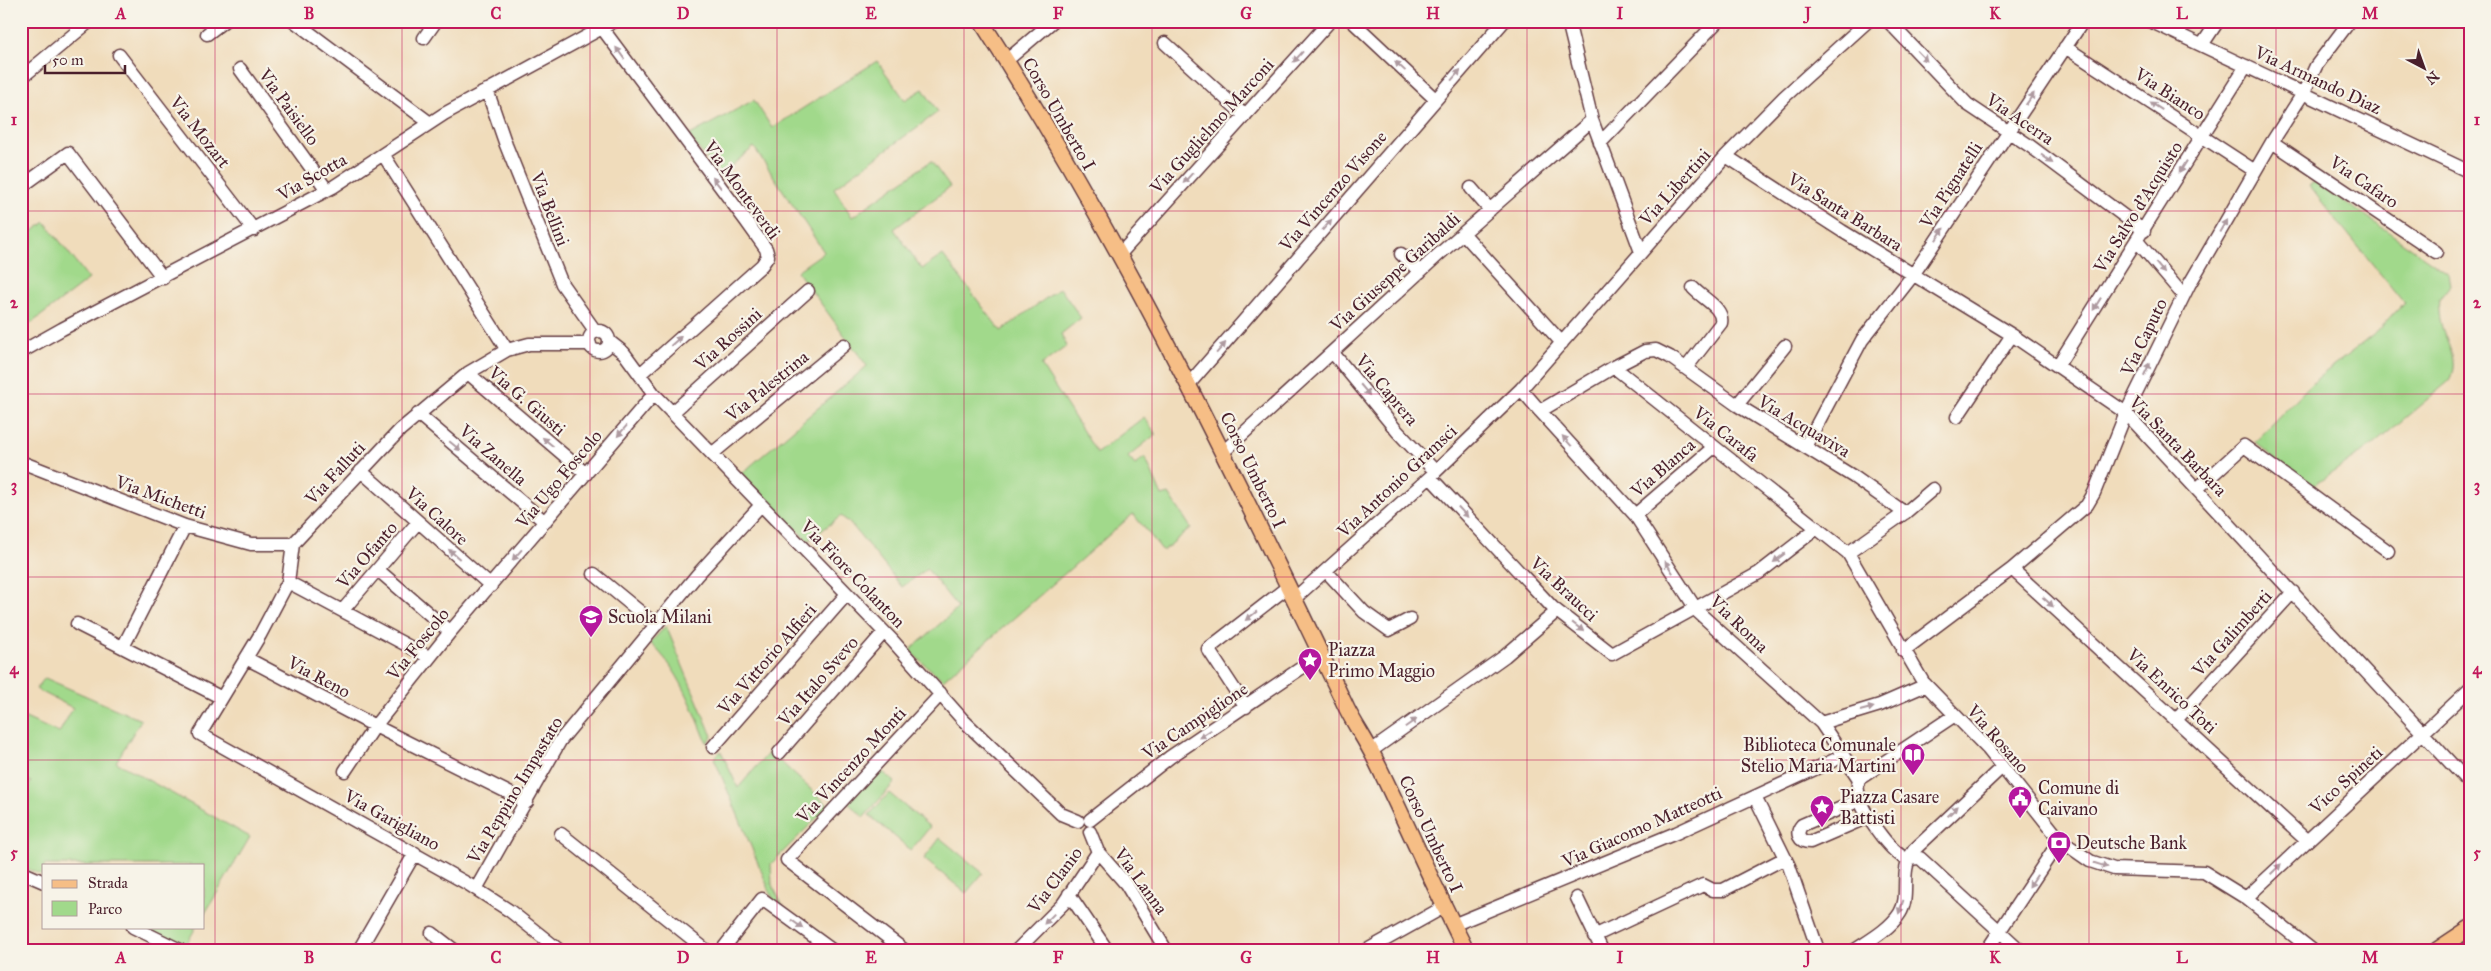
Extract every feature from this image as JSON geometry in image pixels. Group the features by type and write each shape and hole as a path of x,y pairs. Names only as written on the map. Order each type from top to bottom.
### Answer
{"main road":[{"name":"Corso Umberto I","path":"980,21 1006,61 1120,254 1189,384 1292,592 1348,712 1371,751 1466,950"},
{"path":"2436,950 2470,928"}],"street":[{"path":"21,78 90,21"},
{"path":"207,34 224,21"},
{"path":"424,38 436,21"},
{"name":"Via Scotta","path":"21,352 327,190 430,123 597,25 615,21"},
{"path":"1006,61 1053,21"},
{"name":"Via Guglielmo Marconi","path":"1120,254 1330,21"},
{"path":"1352,21 1436,99"},
{"name":"Via Vincenzo Visone","path":"1189,384 1504,21"},
{"path":"1568,21 1592,120 1641,252"},
{"path":"1600,143 1718,21"},
{"name":"Via Libertini","path":"1521,389 1726,156 1784,97 1868,21"},
{"name":"Via Acerra","path":"1888,21 1967,104 2007,131 2140,236 2183,295"},
{"name":"Via Pignatelli","path":"1805,447 1862,340 1913,275 2007,131 2083,21"},
{"name":"Via Armando Diaz","path":"2150,21 2304,92 2470,172"},
{"path":"2202,45 2218,21"},
{"name":"Via Caputo","path":"1903,651 2012,569 2087,504 2094,493 2126,413 2183,295 2272,142 2304,92 2316,66 2350,21"},
{"path":"300,23 430,123"},
{"name":"Via Monteverdi","path":"597,25 746,221 766,249 768,256 762,265 640,374"},
{"path":"1165,43 1245,116"},
{"name":"Via Bianco","path":"2066,47 2255,171"},
{"name":"Via Mozart","path":"119,55 254,230"},
{"name":"Via Salvo d'Acquisto","path":"2058,366 2246,66"},
{"name":"Via Paisiello","path":"240,69 327,190"},
{"name":"Via Bellini","path":"487,90 506,145 562,284 596,332"},
{"name":"Via Giuseppe Garibaldi","path":"1222,453 1463,233 1592,120"},
{"name":"Via Cafaro","path":"2272,142 2436,252"},
{"path":"21,187 68,153 163,278"},
{"path":"383,154 507,350"},
{"name":"Via Santa Barbara","path":"1726,156 1913,275 2012,335 2126,413 2470,784"},
{"path":"1470,188 1490,210"},
{"path":"1463,233 1562,343"},
{"path":"1401,254 1420,272"},
{"path":"1686,368 1721,324 1722,317 1720,312 1694,288"},
{"name":"Via Rossini","path":"672,413 808,291"},
{"path":"596,332 606,333 610,342 607,348 601,351 594,350 590,344 590,338 596,332"},
{"path":"1957,417 2012,335"},
{"name":"Via Fiore Colanton","path":"610,342 624,353 654,394 848,594 963,720 1042,798 1061,814 1086,824"},
{"name":"Via Falluti","path":"293,544 418,414 468,374 507,350 529,344 590,344"},
{"name":"Via Palestrina","path":"712,454 844,345"},
{"path":"1737,405 1785,346"},
{"name":"Via Acquaviva","path":"1614,367 1645,351 1656,350 1686,368 1737,405 1854,476 1905,513"},
{"name":"Via Caprera","path":"1333,353 1433,474"},
{"path":"1540,411 1614,367"},
{"name":"Via Carafa","path":"1614,367 1817,528"},
{"name":"Via G. Giusti","path":"468,374 586,474"},
{"name":"Via Roma","path":"1521,389 1635,515 1695,608 1821,723 1859,779"},
{"name":"Via Antonio Gramsci","path":"1246,707 1208,649 1326,571 1433,474 1521,389"},
{"name":"Via Ugo Foscolo","path":"490,586 654,394"},
{"name":"Via Zanella","path":"418,414 545,522"},
{"path":"2197,489 2244,446 2388,551"},
{"name":"Via Blanca","path":"1635,515 1714,447"},
{"name":"Via Michetti","path":"21,462 184,526 251,544 293,544"},
{"name":"Via Calore","path":"362,471 490,586"},
{"name":"Via Braucci","path":"1433,474 1557,611 1612,654 1695,608"},
{"path":"1848,553 1905,513 1933,489"},
{"name":"Via Peppino Impastato","path":"476,889 560,741 656,625 761,505"},
{"name":"Via Ofanto","path":"343,610 418,522"},
{"path":"123,647 184,526"},
{"path":"1695,608 1759,573 1817,528"},
{"name":"Via Rosano","path":"1817,528 1848,553 1903,651 1926,685 1988,749 2060,840 2090,861 2114,868 2204,872 2246,898 2312,950"},
{"path":"77,624 220,696 246,658 288,582 293,544"},
{"name":"Via Enrico Toti","path":"2012,569 2177,719 2306,840"},
{"path":"378,570 450,632"},
{"path":"1326,571 1364,612 1388,630 1410,619"},
{"path":"594,574 656,625"},
{"name":"Via Ofanto","path":"288,582 429,657"},
{"name":"Via Foscolo","path":"345,771 375,726 429,657 490,586"},
{"name":"Via Galimberti","path":"2177,719 2293,592"},
{"name":"Via Vittorio Alfieri","path":"713,747 848,594"},
{"path":"1371,751 1505,656 1557,611"},
{"name":"Via Italo Svevo","path":"779,753 884,632"},
{"name":"Via Campiglione","path":"1086,824 1170,757 1322,654"},
{"name":"Via Reno","path":"246,658 375,726 527,802"},
{"path":"1821,723 1880,705 1926,685"},
{"name":"Vico Spineti","path":"2246,898 2306,840 2424,734 2470,689"},
{"name":"Via Vincenzo Monti","path":"904,950 787,860 940,694"},
{"name":"Via Garigliano","path":"220,696 200,734 416,853 510,911 560,950"},
{"path":"1955,715 1859,779 1857,790 1860,800 1881,838 1892,850 1899,856 1907,859 1920,858 2020,950"},
{"name":"Via Giacomo Matteotti","path":"1453,925 1568,879 1843,756"},
{"path":"1855,950 1880,933 1900,913 1904,902 1904,879 1907,859 1954,810 2002,767"},
{"path":"1755,797 1785,858 1818,950"},
{"path":"1860,800 1802,825 1798,830 1799,837 1804,841 1810,842 1870,816"},
{"name":"Via Lanna","path":"1086,824 1098,852 1126,884 1166,950"},
{"path":"561,834 706,950"},
{"path":"1987,950 2060,840"},
{"name":"Via Clanio","path":"1017,950 1056,911 1070,894 1098,852"},
{"path":"359,950 416,853"},
{"path":"1594,936 1703,884 1713,890 1723,890 1785,858"},
{"path":"21,872 42,881"},
{"path":"1568,879 1602,950"},
{"path":"1070,894 1107,950"},
{"path":"722,950 762,899 832,950"},
{"path":"1367,950 1444,906"},
{"path":"135,928 180,950"},
{"path":"432,933 454,950"},
{"path":"2463,950 2470,948"}],"green space":[{"path":"877,61 905,100 923,89 938,112 834,188 852,217 931,161 950,187 894,229 922,269 943,255 1001,331 1060,288 1081,318 1061,334 1067,346 1041,365 1097,453 1144,417 1156,434 1128,457 1135,465 1145,457 1162,496 1169,494 1191,528 1163,551 1133,514 943,680 909,651 958,608 927,569 902,587 851,524 841,516 808,541 741,474 867,366 797,271 824,252 754,147 720,175 688,136 754,100 772,128"},
{"path":"2315,181 2449,274 2451,285 2439,300 2439,306 2443,331 2450,348 2453,365 2448,382 2374,444 2310,488 2255,442 2314,381 2377,332 2404,303 2309,186"},
{"path":"45,222 89,279 21,331 21,240"},
{"path":"666,626 712,736 707,743 677,676 650,643"},
{"path":"45,678 141,720 116,762 250,837 205,913 205,864 42,864 42,875 21,866 21,802 31,782 21,777 21,716 59,733 73,708 36,689"},
{"path":"771,750 781,762 829,806 771,864 772,885 784,908 773,899 714,758 721,751 738,788"},
{"path":"879,769 895,782 864,817 848,803"},
{"path":"889,793 930,827 911,850 869,815"},
{"path":"940,838 983,873 966,893 924,859"},
{"path":"145,928 195,928 185,947"}],"place":[{"name":"Scuola Milani","path":"591,638"},
{"name":"Piazza Primo Maggio","path":"1310,681"},
{"name":"Biblioteca Comunale Stelio Maria Martini","path":"1913,776"},
{"name":"Comune di Caivano","path":"2020,819"},
{"name":"Piazza Casare Battisti","path":"1822,828"},
{"name":"Deutsche Bank","path":"2059,864"}]}
